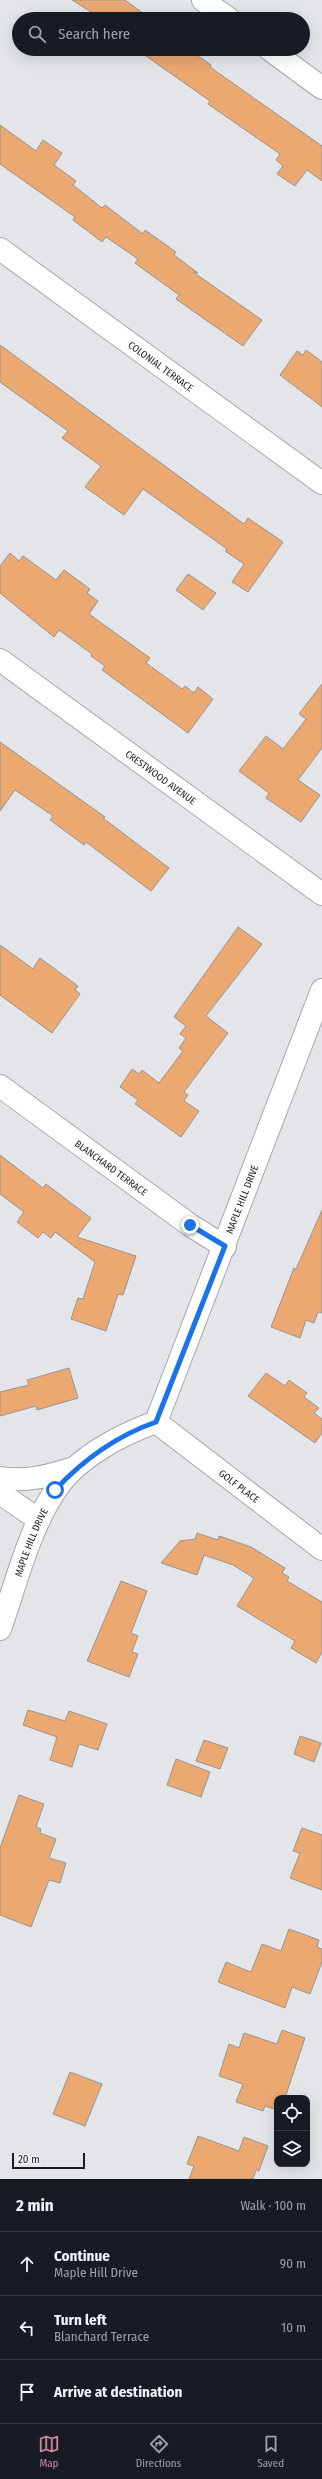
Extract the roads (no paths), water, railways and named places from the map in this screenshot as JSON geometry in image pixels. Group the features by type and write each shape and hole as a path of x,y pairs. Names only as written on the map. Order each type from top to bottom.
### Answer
{"street":[{"path":"203,0 219,12"},
{"path":"279,56 322,88"},
{"name":"COLONIAL TERRACE","path":"0,248 322,484"},
{"name":"CRESTWOOD AVENUE","path":"0,660 322,894"},
{"name":"MAPLE HILL DRIVE","path":"0,1629 39,1520 55,1490 77,1467 107,1444 138,1428 156,1422 225,1246 322,990"},
{"name":"BLANCHARD TERRACE","path":"0,1086 190,1225 225,1246"},
{"name":"GOLF PLACE","path":"156,1422 322,1549"},
{"path":"0,1478 11,1479 48,1477 77,1467"},
{"path":"0,1493 39,1520"}]}
